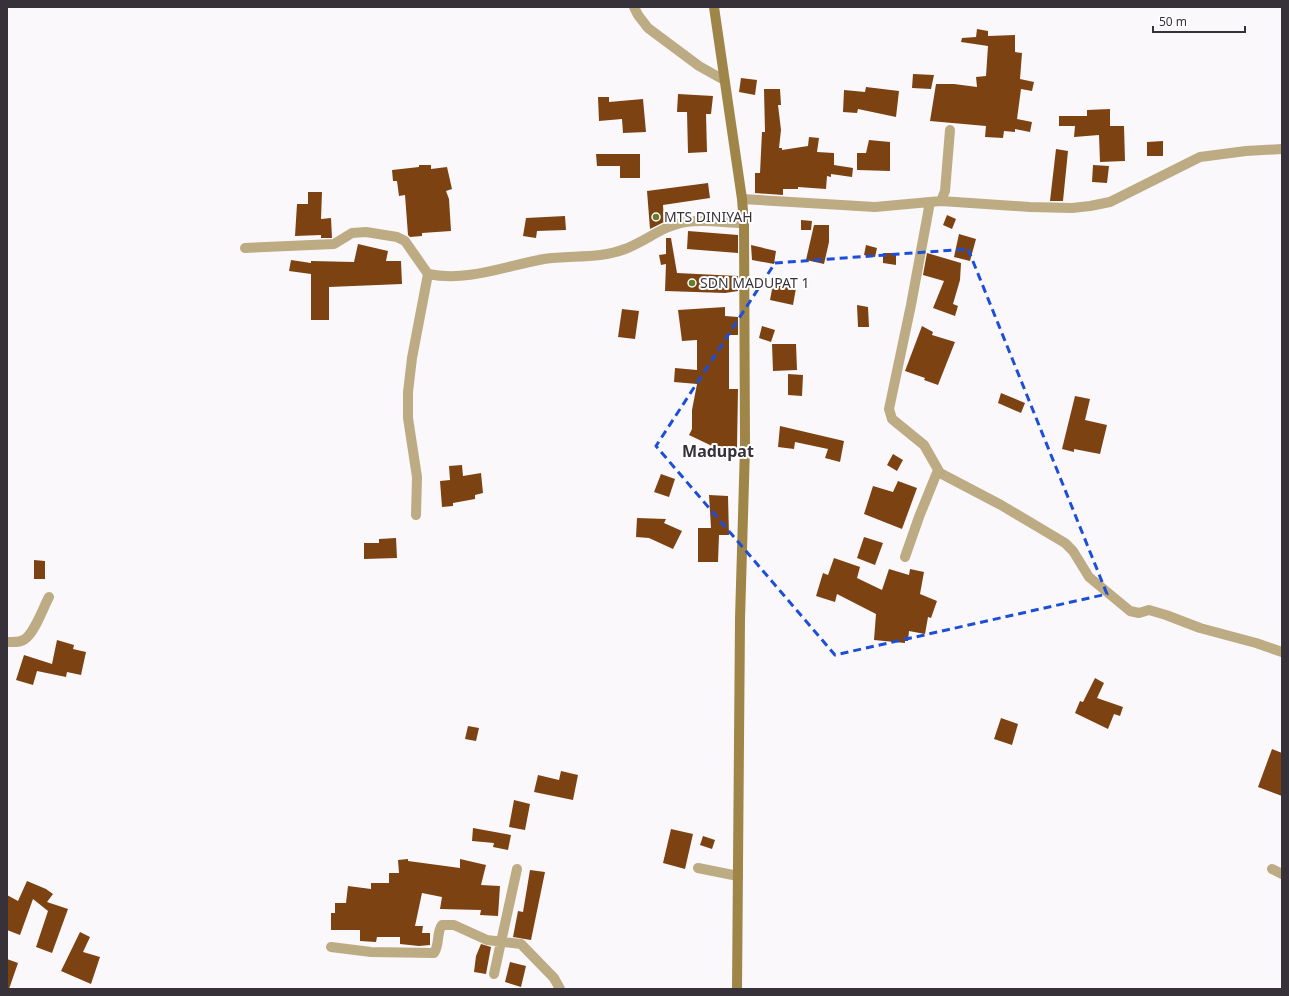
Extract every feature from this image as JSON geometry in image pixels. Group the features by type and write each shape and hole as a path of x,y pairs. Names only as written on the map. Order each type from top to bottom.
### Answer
{"street":[{"path":"634,7 648,28 699,66 724,80"},
{"path":"714,7 742,199 744,223 745,447 740,619 737,989"},
{"path":"941,202 945,191 950,130"},
{"path":"742,199 876,207 941,202 1072,208 1110,202 1200,157 1246,151 1282,149"},
{"path":"930,202 911,305 889,409 892,419 924,445 938,470 946,477 1001,505 1065,543 1073,551 1089,577 1130,611 1139,613 1149,610 1200,628 1256,643 1282,652"},
{"path":"245,248 334,244 352,233 366,232 405,240 428,274 444,278 467,276 545,259 604,254 625,249 672,225 686,222 744,223"},
{"path":"416,515 417,477 408,418 408,392 428,274"},
{"path":"906,556 919,517 938,470"},
{"path":"7,642 15,643 26,639 34,628 49,597"},
{"path":"698,868 738,876"},
{"path":"1272,868 1282,874"},
{"path":"494,974 517,869"},
{"path":"331,946 371,952 434,953 437,949 439,929 442,925 454,925 487,940 521,944 554,978 560,989"}],"highlighted area":[{"path":"968,249 1107,594 835,655 656,446 775,263"}],"building":[{"path":"977,29 988,31 988,36 1015,35 1015,52 1022,53 1020,79 1034,82 1032,91 1021,89 1017,119 1032,122 1030,132 1015,129 1015,132 1004,131 1003,138 985,137 986,126 930,121 936,84 954,84 977,87 976,77 986,76 988,46 961,42 962,38 976,37"},
{"path":"913,74 934,75 931,89 912,88"},
{"path":"741,78 757,80 755,95 739,92"},
{"path":"866,87 899,91 896,117 858,109 857,113 843,112 844,90 865,92"},
{"path":"764,89 780,89 781,105 778,105 781,130 779,148 782,148 782,150 808,146 809,137 819,138 817,152 834,153 834,165 853,168 852,177 831,174 831,177 827,176 826,189 798,187 798,189 783,189 783,195 755,193 755,173 760,173 762,132 765,132"},
{"path":"678,94 713,96 711,114 706,114 707,152 688,153 687,112 677,112"},
{"path":"598,97 609,97 609,102 643,99 646,132 623,133 622,119 599,121"},
{"path":"1110,109 1110,126 1124,126 1125,161 1100,162 1099,135 1074,137 1075,126 1059,126 1059,116 1087,116 1087,110"},
{"path":"869,140 890,142 890,171 857,170 857,153 866,153"},
{"path":"1163,141 1163,156 1147,156 1147,142"},
{"path":"1056,149 1068,151 1063,201 1050,201"},
{"path":"596,154 640,154 640,178 620,178 620,166 597,166"},
{"path":"419,165 431,165 431,169 447,167 452,189 446,191 449,199 451,231 422,233 422,236 410,237 408,235 405,195 399,196 397,181 393,181 392,170 419,167"},
{"path":"1093,165 1109,166 1107,183 1092,182"},
{"name":"MTS DINIYAH","path":"708,183 710,198 663,205 664,222 650,229 647,191"},
{"path":"308,192 322,192 321,219 331,218 332,238 321,238 321,235 295,236 297,204 308,204"},
{"path":"947,215 956,219 952,229 943,225"},
{"path":"565,216 566,230 537,231 536,238 523,236 526,218"},
{"path":"801,220 812,221 811,230 801,230"},
{"path":"814,225 829,225 829,242 824,264 806,260"},
{"name":"SDN MADUPAT 1","path":"688,231 738,235 738,253 687,249"},
{"path":"959,234 976,239 970,261 954,257"},
{"path":"666,238 671,238 677,273 738,276 738,291 725,293 665,291 666,264 661,265 659,255 666,254"},
{"path":"358,244 388,251 386,261 401,261 402,284 329,287 329,320 311,320 311,274 289,271 291,260 311,263 311,261 354,262"},
{"path":"751,245 776,251 774,264 752,260"},
{"path":"866,245 877,248 875,257 864,255"},
{"path":"883,253 896,253 896,265 883,263"},
{"path":"927,253 961,263 960,280 953,304 958,306 955,316 933,308 944,281 923,275"},
{"path":"773,284 796,288 793,305 770,300"},
{"path":"857,305 868,307 869,327 858,327"},
{"path":"725,307 725,316 738,317 738,335 729,335 729,389 738,389 737,448 712,447 689,435 692,429 692,410 697,384 674,382 675,368 697,370 697,340 682,341 678,310"},
{"path":"622,309 639,311 635,339 618,337"},
{"path":"762,326 775,330 771,342 759,338"},
{"path":"922,326 933,332 932,335 955,342 938,385 924,380 925,378 905,371"},
{"path":"772,344 796,344 797,370 773,371"},
{"path":"788,374 803,375 802,396 788,395"},
{"path":"1001,393 1025,403 1021,413 998,403"},
{"path":"1075,396 1090,399 1085,420 1107,425 1100,454 1074,449 1074,452 1062,449"},
{"path":"780,426 844,441 840,462 825,458 828,449 795,442 794,449 778,447"},
{"path":"893,454 903,460 897,471 887,465"},
{"path":"462,465 463,476 481,473 483,493 475,495 475,499 453,503 453,506 442,507 440,481 450,480 449,466"},
{"path":"661,474 675,479 669,497 654,492"},
{"path":"898,481 917,488 902,529 864,514 873,486 893,492"},
{"path":"709,495 728,496 729,535 719,535 718,562 698,562 698,528 711,528"},
{"path":"637,518 666,519 664,523 682,531 673,549 649,538 636,537"},
{"path":"864,537 883,543 875,565 857,558"},
{"path":"396,538 397,558 364,559 364,543 379,543 379,539"},
{"path":"834,558 860,567 857,578 882,590 889,569 909,575 910,569 924,572 920,594 937,601 931,618 928,617 925,634 909,631 908,641 905,641 905,643 874,640 876,614 837,594 835,602 816,596 823,573 828,575"},
{"path":"34,560 45,561 45,579 34,579"},
{"path":"57,640 74,645 73,649 86,652 81,675 67,672 66,677 37,671 33,685 16,680 24,655 52,664"},
{"path":"1095,678 1104,683 1097,698 1123,707 1120,716 1114,714 1108,729 1075,713 1080,701 1083,702"},
{"path":"1001,718 1018,724 1012,745 994,739"},
{"path":"468,726 479,728 476,741 465,739"},
{"path":"1272,749 1282,753 1282,796 1258,787"},
{"path":"561,771 578,775 573,800 534,792 538,775 559,780"},
{"path":"514,800 530,804 525,830 509,827"},
{"path":"473,828 511,835 508,850 493,847 494,843 472,841"},
{"path":"671,829 693,834 685,869 663,863"},
{"path":"703,836 715,840 712,849 700,845"},
{"path":"408,859 408,861 460,868 460,859 486,865 481,885 500,886 498,916 480,915 481,910 440,909 442,897 422,893 415,926 423,926 422,933 430,933 430,945 419,946 400,944 400,937 377,937 376,942 360,941 360,930 331,930 331,913 335,913 335,903 346,903 348,886 371,889 371,883 389,883 389,873 399,873 398,860"},
{"path":"530,870 545,872 531,940 513,937 518,911 523,912"},
{"path":"27,881 46,889 53,894 47,902 68,909 52,953 36,947 48,911 33,899 20,935 7,930 7,895 18,901"},
{"path":"80,932 90,937 83,952 100,957 91,984 61,971"},
{"path":"481,944 491,947 486,974 474,972 476,956"},
{"path":"7,959 18,963 9,989 7,989"},
{"path":"510,962 526,966 521,987 505,982"}],"place":[{"name":"MTS DINIYAH","path":"656,217"},
{"name":"SDN MADUPAT 1","path":"692,283"}],"district":[{"name":"Madupat","path":"718,451"}]}
